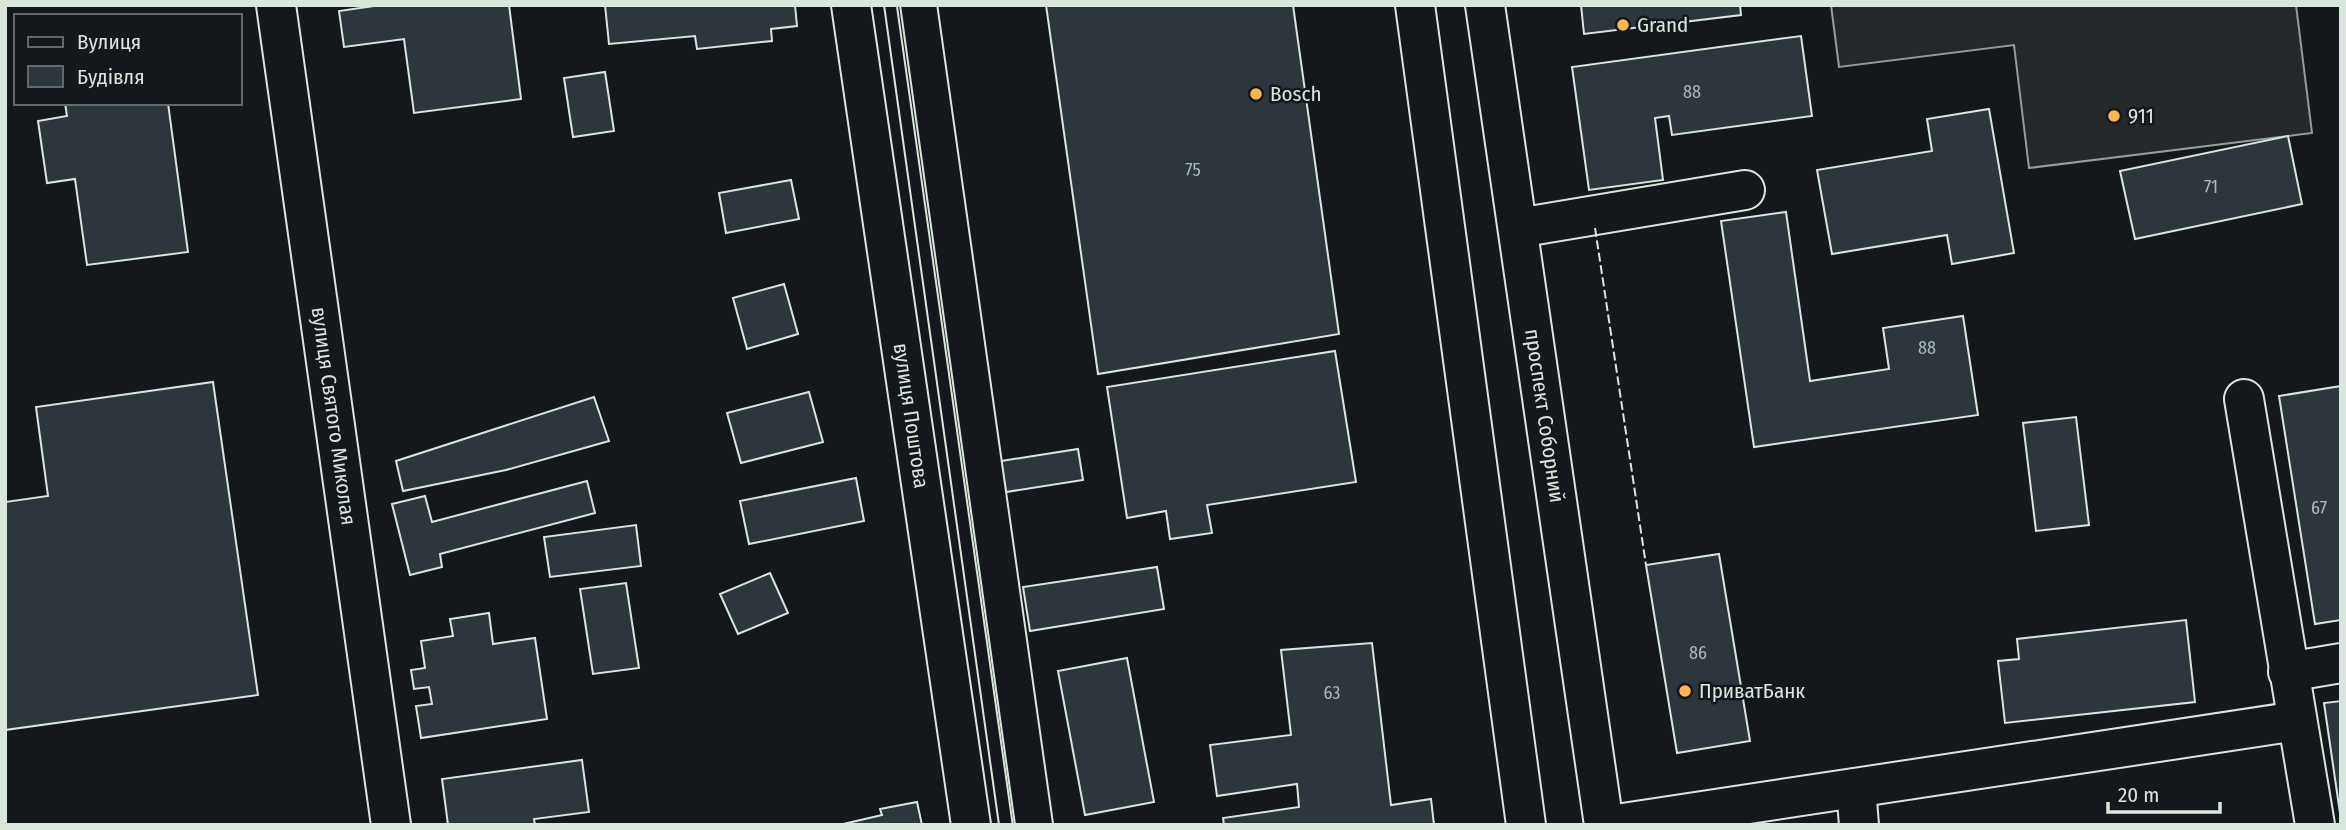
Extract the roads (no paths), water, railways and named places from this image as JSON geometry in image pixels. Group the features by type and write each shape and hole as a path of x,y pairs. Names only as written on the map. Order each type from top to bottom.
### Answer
{"street":[{"name":"вулиця Святого Миколая","path":"276,5 391,825"},
{"name":"вулиця Поштова","path":"851,5 971,825"},
{"path":"917,5 1033,825"},
{"path":"1415,5 1526,825"},
{"name":"проспект Соборний","path":"1485,5 1604,825"},
{"path":"1518,228 1745,190"},
{"path":"2244,399 2315,825"},
{"path":"2288,672 2341,663"},
{"path":"1610,825 1857,806 2297,721"}],"tram line":[{"path":"884,5 999,825"},
{"path":"900,5 1015,825"}],"place":[{"name":"Grand","path":"1623,25"},
{"name":"Bosch","path":"1256,94"},
{"name":"911","path":"2114,116"},
{"name":"ПриватБанк","path":"1685,691"}]}
